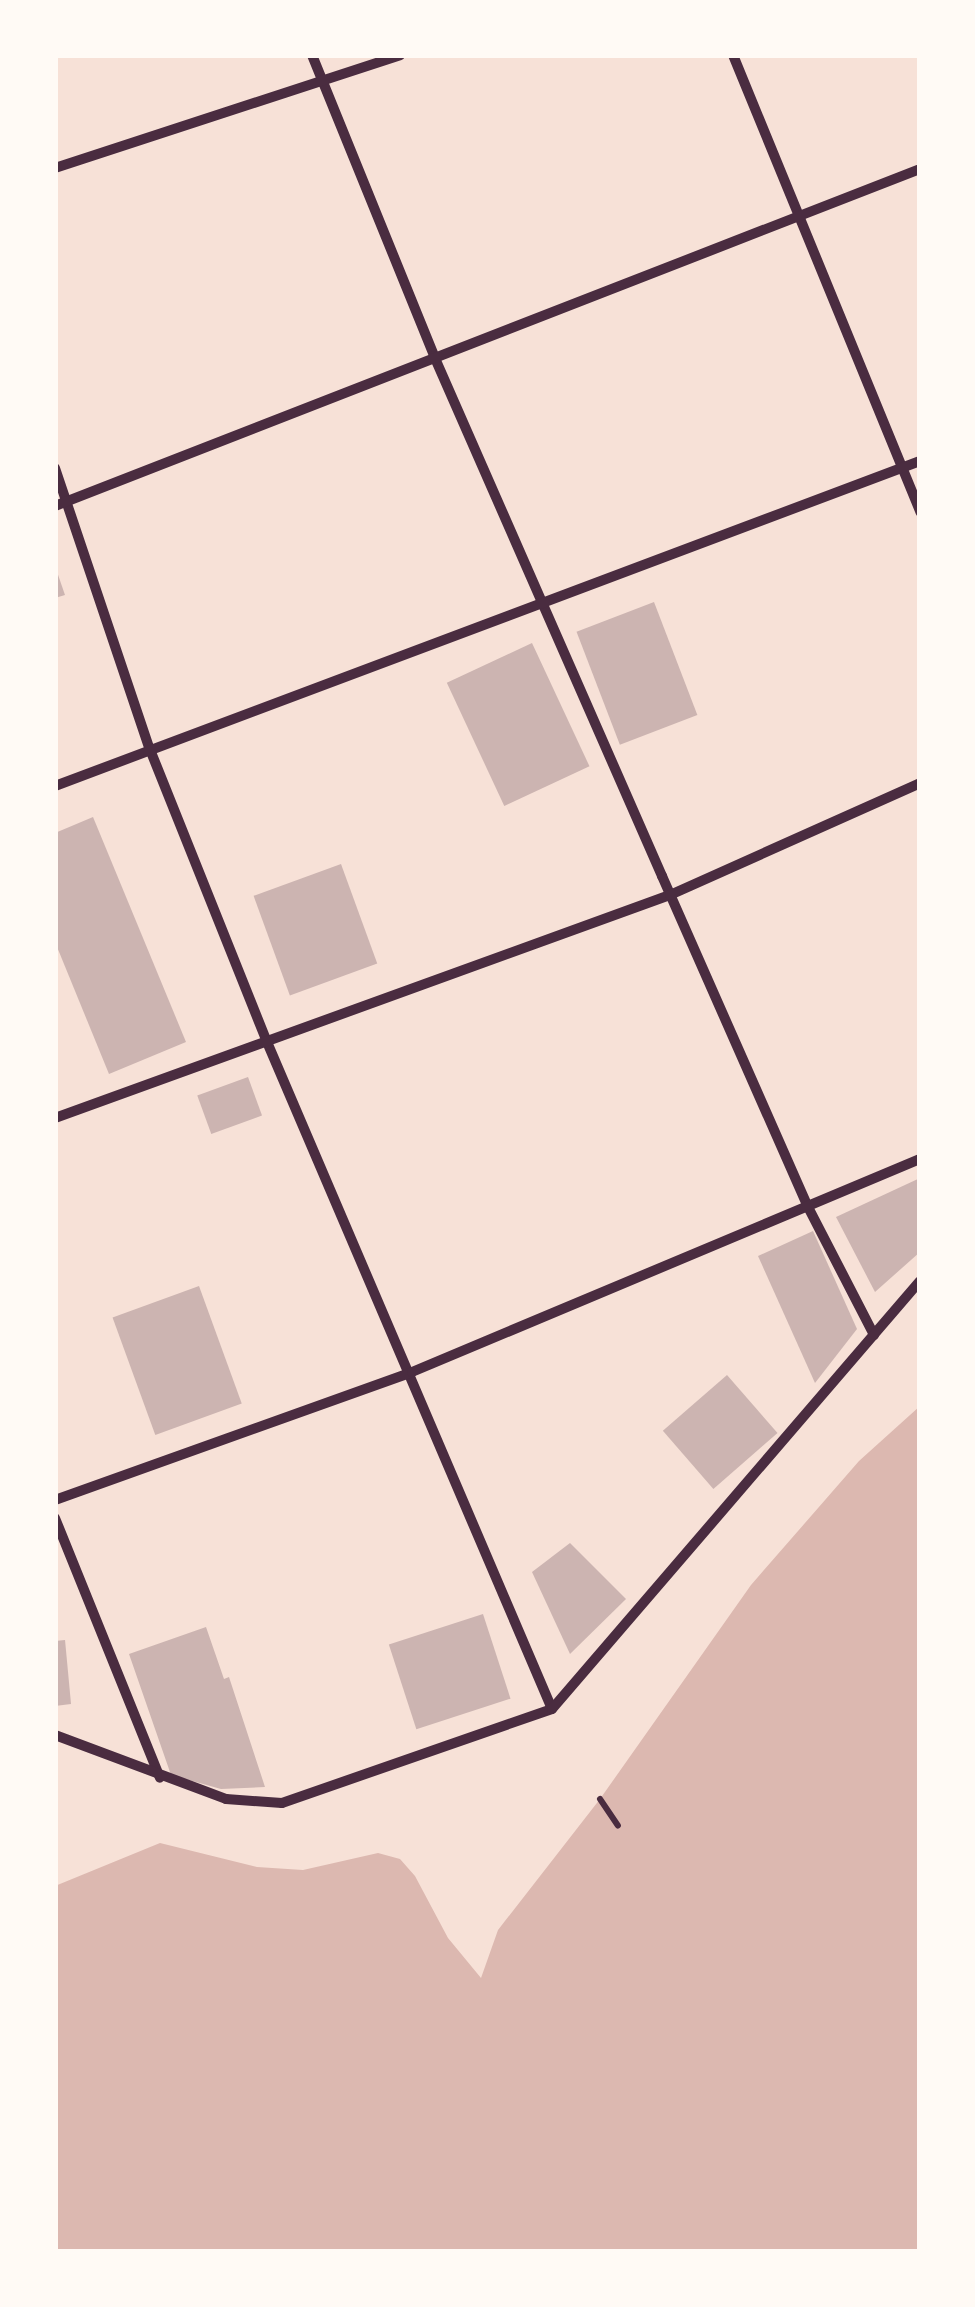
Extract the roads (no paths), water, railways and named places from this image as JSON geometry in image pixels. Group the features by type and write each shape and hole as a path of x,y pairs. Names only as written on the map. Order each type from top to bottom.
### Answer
{"street":[{"path":"312,55 434,356 547,603 670,895 808,1207 874,1335"},
{"path":"55,168 400,55"},
{"path":"733,55 920,512"},
{"path":"55,506 920,169"},
{"path":"55,786 149,747 547,603 920,461"},
{"path":"55,468 149,747 267,1042 412,1372 552,1710"},
{"path":"55,1118 670,895 920,783"},
{"path":"55,1500 412,1372 920,1159"},
{"path":"55,1734 160,1778 226,1799 282,1803 552,1710 920,1281"},
{"path":"55,1518 160,1778"}]}
